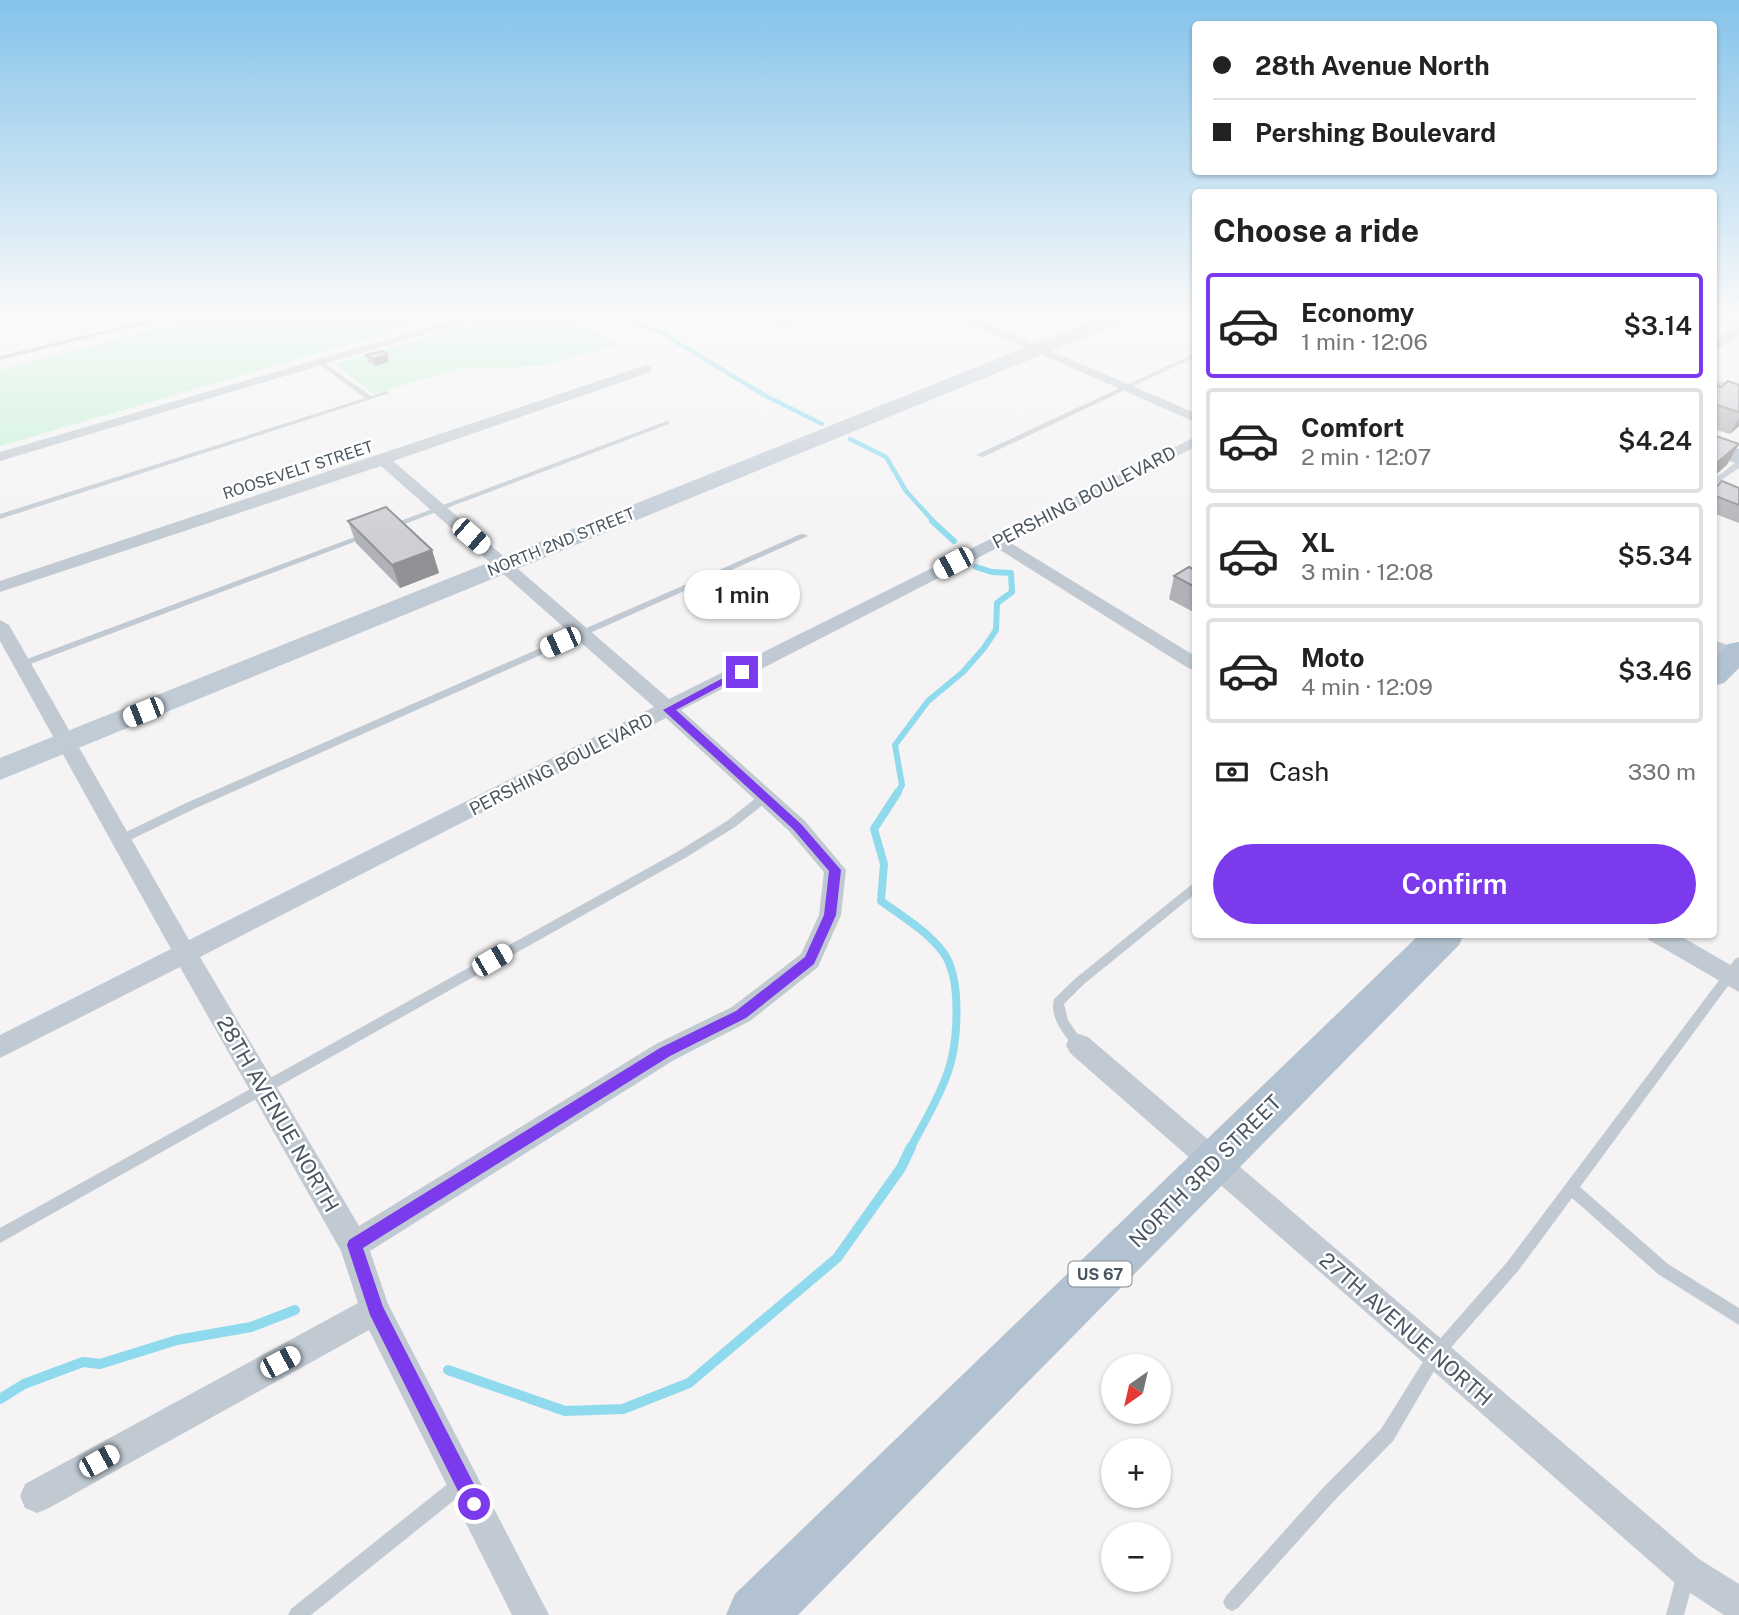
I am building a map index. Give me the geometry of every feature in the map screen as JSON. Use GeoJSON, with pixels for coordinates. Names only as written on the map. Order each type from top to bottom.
{"type":"FeatureCollection","features":[{"type":"Feature","properties":{"kind":"main road"},"geometry":{"type":"LineString","coordinates":[[1717,449],[1739,457]]}},
{"type":"Feature","properties":{"kind":"main road"},"geometry":{"type":"LineString","coordinates":[[1717,671],[1732,652]]}},
{"type":"Feature","properties":{"kind":"main road","name":"NORTH 3RD STREET"},"geometry":{"type":"LineString","coordinates":[[756,1615],[1441,938]]}},
{"type":"Feature","properties":{"kind":"street"},"geometry":{"type":"LineString","coordinates":[[0,457],[228,390]]}},
{"type":"Feature","properties":{"kind":"street","name":"ROOSEVELT STREET"},"geometry":{"type":"LineString","coordinates":[[0,587],[584,390]]}},
{"type":"Feature","properties":{"kind":"street","name":"NORTH 2ND STREET"},"geometry":{"type":"LineString","coordinates":[[0,770],[936,390]]}},
{"type":"Feature","properties":{"kind":"street"},"geometry":{"type":"LineString","coordinates":[[1131,390],[1192,417]]}},
{"type":"Feature","properties":{"kind":"street","name":"PERSHING BOULEVARD"},"geometry":{"type":"LineString","coordinates":[[0,1047],[1192,443]]}},
{"type":"Feature","properties":{"kind":"street"},"geometry":{"type":"LineString","coordinates":[[354,1245],[665,1052],[741,1014],[810,960],[830,915],[835,870],[797,827],[765,797],[383,460]]}},
{"type":"Feature","properties":{"kind":"street"},"geometry":{"type":"LineString","coordinates":[[996,541],[1192,662]]}},
{"type":"Feature","properties":{"kind":"street","name":"28TH AVENUE NORTH"},"geometry":{"type":"LineString","coordinates":[[0,625],[120,840],[354,1245],[375,1310],[531,1615]]}},
{"type":"Feature","properties":{"kind":"street"},"geometry":{"type":"LineString","coordinates":[[1665,938],[1735,973]]}},
{"type":"Feature","properties":{"kind":"street","name":"27TH AVENUE NORTH"},"geometry":{"type":"LineString","coordinates":[[1079,1045],[1687,1571],[1739,1604]]}},
{"type":"Feature","properties":{"kind":"street"},"geometry":{"type":"LineString","coordinates":[[37,1496],[375,1310]]}},
{"type":"Feature","properties":{"kind":"lane"},"geometry":{"type":"LineString","coordinates":[[359,390],[370,398]]}},
{"type":"Feature","properties":{"kind":"lane"},"geometry":{"type":"LineString","coordinates":[[980,454],[1116,390]]}},
{"type":"Feature","properties":{"kind":"lane"},"geometry":{"type":"LineString","coordinates":[[0,517],[387,393]]}},
{"type":"Feature","properties":{"kind":"lane"},"geometry":{"type":"LineString","coordinates":[[22,664],[529,477],[667,423]]}},
{"type":"Feature","properties":{"kind":"lane"},"geometry":{"type":"LineString","coordinates":[[1717,481],[1739,464]]}},
{"type":"Feature","properties":{"kind":"lane"},"geometry":{"type":"LineString","coordinates":[[120,840],[190,806],[804,536]]}},
{"type":"Feature","properties":{"kind":"lane"},"geometry":{"type":"LineString","coordinates":[[0,1236],[70,1195],[264,1091],[348,1041],[681,855],[731,824],[765,797]]}},
{"type":"Feature","properties":{"kind":"lane"},"geometry":{"type":"LineString","coordinates":[[1079,1045],[1062,1022],[1058,1003],[1080,981],[1192,890]]}},
{"type":"Feature","properties":{"kind":"lane"},"geometry":{"type":"LineString","coordinates":[[1232,1602],[1327,1496],[1387,1435],[1436,1354],[1513,1266],[1735,973]]}},
{"type":"Feature","properties":{"kind":"lane"},"geometry":{"type":"LineString","coordinates":[[1570,1188],[1663,1269],[1739,1317]]}},
{"type":"Feature","properties":{"kind":"lane"},"geometry":{"type":"LineString","coordinates":[[297,1615],[463,1482]]}},
{"type":"Feature","properties":{"kind":"lane"},"geometry":{"type":"LineString","coordinates":[[1675,1615],[1687,1571]]}},
{"type":"Feature","properties":{"kind":"green space"},"geometry":{"type":"Polygon","coordinates":[[[0,390],[190,390],[0,446],[0,390]]]}},
{"type":"Feature","properties":{"kind":"green space"},"geometry":{"type":"Polygon","coordinates":[[[368,390],[385,390],[373,394],[368,390]]]}},
{"type":"Feature","properties":{"kind":"building"},"geometry":{"type":"Polygon","coordinates":[[[1717,390],[1739,390],[1739,412],[1717,405],[1717,390]]]}},
{"type":"Feature","properties":{"kind":"building"},"geometry":{"type":"Polygon","coordinates":[[[1717,436],[1739,444],[1717,463],[1717,436]]]}},
{"type":"Feature","properties":{"kind":"building"},"geometry":{"type":"Polygon","coordinates":[[[1722,481],[1739,488],[1739,505],[1717,497],[1717,486],[1722,481]]]}},
{"type":"Feature","properties":{"kind":"building"},"geometry":{"type":"Polygon","coordinates":[[[386,507],[432,550],[392,565],[348,521],[386,507]]]}},
{"type":"Feature","properties":{"kind":"building"},"geometry":{"type":"Polygon","coordinates":[[[1189,567],[1192,568],[1192,585],[1174,576],[1189,567]]]}},
{"type":"Feature","properties":{"kind":"waterway"},"geometry":{"type":"LineString","coordinates":[[756,390],[822,424]]}},
{"type":"Feature","properties":{"kind":"waterway"},"geometry":{"type":"LineString","coordinates":[[850,439],[886,457],[906,491],[934,522]]}},
{"type":"Feature","properties":{"kind":"waterway"},"geometry":{"type":"LineString","coordinates":[[932,521],[954,541]]}},
{"type":"Feature","properties":{"kind":"waterway"},"geometry":{"type":"LineString","coordinates":[[897,794],[902,785],[895,745],[928,701],[963,672],[984,648],[996,630],[997,603],[1012,592],[1011,573],[992,572],[976,567]]}},
{"type":"Feature","properties":{"kind":"waterway"},"geometry":{"type":"LineString","coordinates":[[898,792],[874,829],[884,864],[881,901],[922,931],[943,952],[954,979],[957,1013],[953,1049],[946,1077],[910,1148]]}},
{"type":"Feature","properties":{"kind":"waterway"},"geometry":{"type":"LineString","coordinates":[[448,1370],[565,1411],[623,1409],[689,1383],[837,1258],[901,1168],[910,1148]]}},
{"type":"Feature","properties":{"kind":"waterway"},"geometry":{"type":"LineString","coordinates":[[0,1399],[24,1384],[83,1362],[100,1364],[177,1340],[251,1327],[295,1310]]}},
{"type":"Feature","properties":{"kind":"route"},"geometry":{"type":"LineString","coordinates":[[474,1504],[375,1310],[354,1245],[665,1052],[741,1014],[810,960],[830,915],[835,870],[797,827],[668,710],[742,672]]}}]}
